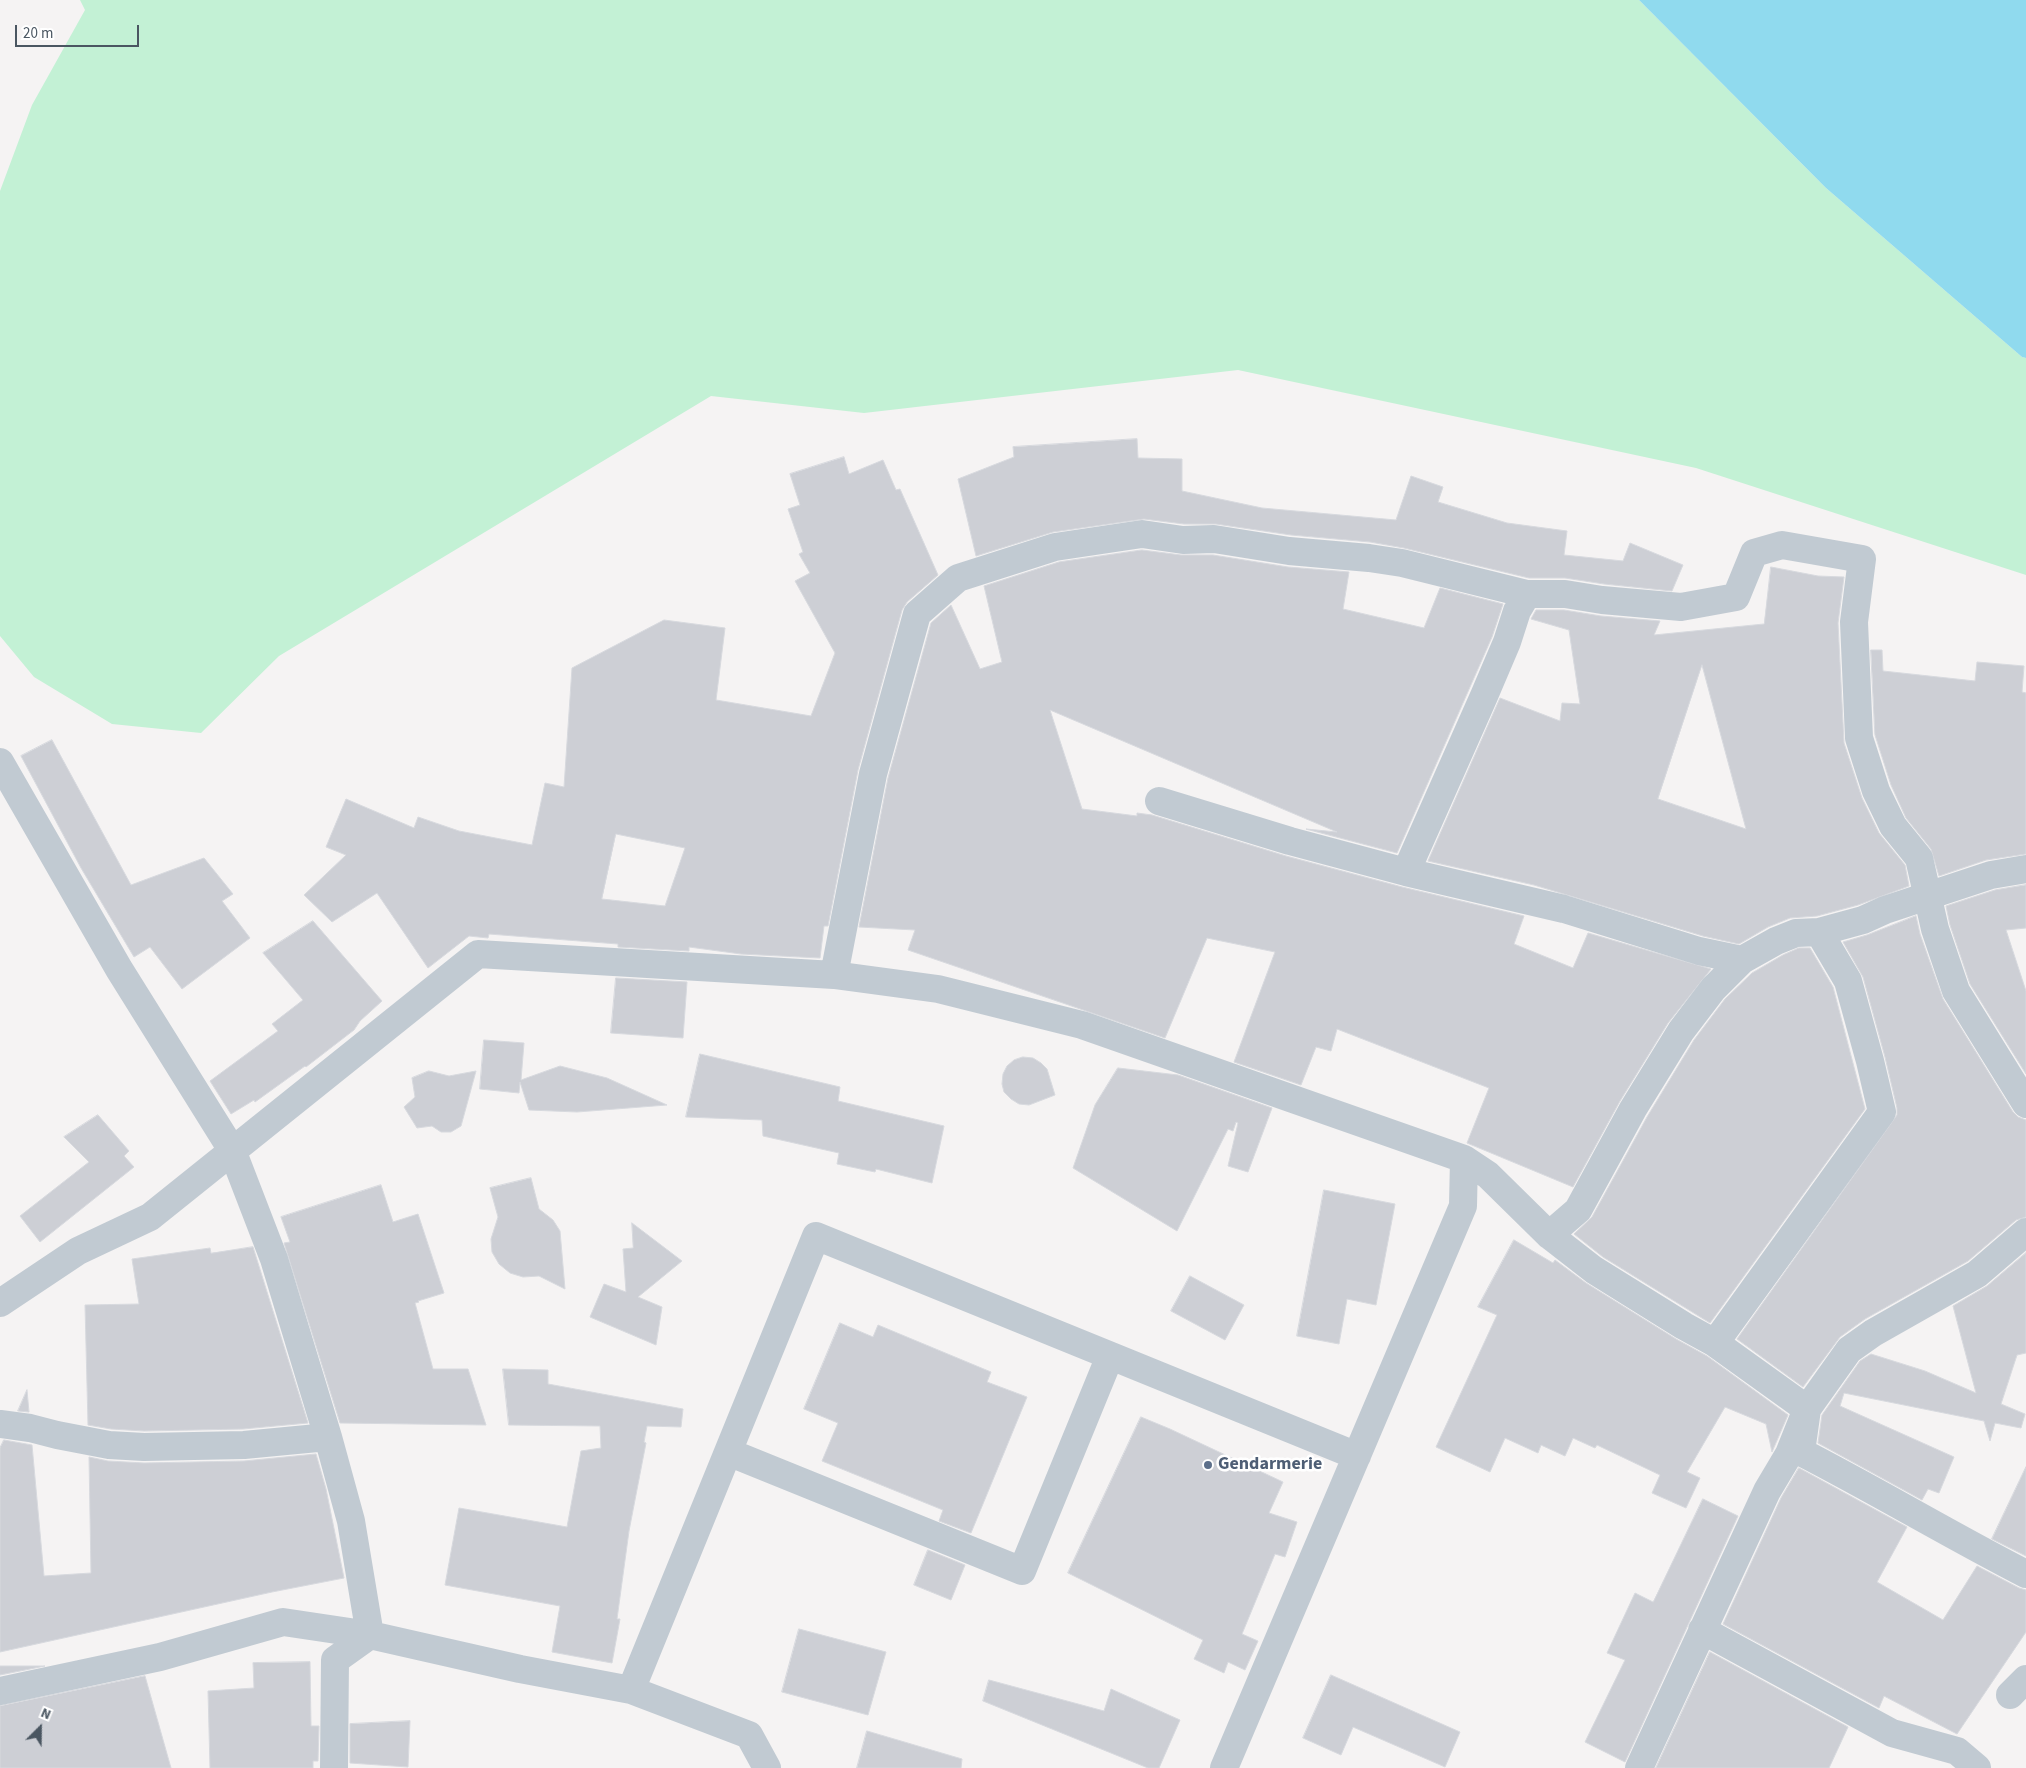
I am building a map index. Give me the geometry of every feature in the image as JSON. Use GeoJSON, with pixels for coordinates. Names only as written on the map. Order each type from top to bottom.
{"type":"FeatureCollection","features":[{"type":"Feature","properties":{"kind":"street"},"geometry":{"type":"LineString","coordinates":[[834,975],[873,774],[917,614],[958,578],[1055,547],[1142,534],[1183,540],[1214,540],[1289,551],[1377,559],[1495,584],[1527,594],[1565,594],[1602,600],[1681,607],[1736,597],[1754,553],[1782,545],[1862,559],[1854,622],[1859,738],[1876,792],[1893,826],[1919,858],[1935,929],[1956,991],[2026,1104]]}},
{"type":"Feature","properties":{"kind":"street"},"geometry":{"type":"LineString","coordinates":[[1406,872],[1507,642],[1517,611],[1527,594]]}},
{"type":"Feature","properties":{"kind":"street"},"geometry":{"type":"LineString","coordinates":[[0,762],[119,969],[232,1150],[274,1259],[328,1437],[351,1521],[370,1634]]}},
{"type":"Feature","properties":{"kind":"street"},"geometry":{"type":"LineString","coordinates":[[1159,801],[1290,841],[1406,872],[1564,909],[1699,951],[1742,960]]}},
{"type":"Feature","properties":{"kind":"street"},"geometry":{"type":"LineString","coordinates":[[1549,1234],[1578,1210],[1634,1109],[1681,1031],[1713,989],[1742,960],[1776,941],[1796,933],[1820,932],[1863,920],[1885,910],[1992,876],[2026,869]]}},
{"type":"Feature","properties":{"kind":"street"},"geometry":{"type":"LineString","coordinates":[[1715,1343],[1882,1112],[1848,982],[1820,932]]}},
{"type":"Feature","properties":{"kind":"street"},"geometry":{"type":"LineString","coordinates":[[0,1303],[78,1251],[150,1217],[478,954],[834,975],[938,989],[1082,1025],[1464,1159],[1488,1175],[1549,1234],[1594,1270],[1715,1343],[1807,1409]]}},
{"type":"Feature","properties":{"kind":"street"},"geometry":{"type":"LineString","coordinates":[[1224,1768],[1463,1206],[1464,1159]]}},
{"type":"Feature","properties":{"kind":"street"},"geometry":{"type":"LineString","coordinates":[[1638,1768],[1767,1491],[1789,1454],[1807,1409],[1849,1350],[1872,1333],[1978,1274],[2026,1232]]}},
{"type":"Feature","properties":{"kind":"street"},"geometry":{"type":"LineString","coordinates":[[631,1690],[816,1236],[1356,1456]]}},
{"type":"Feature","properties":{"kind":"street"},"geometry":{"type":"LineString","coordinates":[[728,1452],[1022,1571],[1110,1356]]}},
{"type":"Feature","properties":{"kind":"street"},"geometry":{"type":"LineString","coordinates":[[1807,1409],[1801,1452],[1856,1480],[1965,1543],[2026,1574]]}},
{"type":"Feature","properties":{"kind":"street"},"geometry":{"type":"LineString","coordinates":[[0,1424],[109,1444],[144,1447],[244,1446],[328,1437]]}},
{"type":"Feature","properties":{"kind":"street"},"geometry":{"type":"LineString","coordinates":[[0,1691],[160,1657],[283,1622],[370,1634],[520,1669],[631,1690],[749,1735],[767,1768]]}},
{"type":"Feature","properties":{"kind":"street"},"geometry":{"type":"LineString","coordinates":[[1702,1630],[1892,1733],[1957,1751],[1977,1768]]}},
{"type":"Feature","properties":{"kind":"street"},"geometry":{"type":"LineString","coordinates":[[334,1768],[335,1660],[370,1634]]}},
{"type":"Feature","properties":{"kind":"green space"},"geometry":{"type":"Polygon","coordinates":[[[80,0],[1639,0],[1826,188],[2022,357],[2026,358],[2026,575],[1696,468],[1238,370],[864,413],[711,396],[279,656],[201,733],[112,724],[34,677],[0,636],[0,191],[32,105],[85,10],[80,0]]]}},
{"type":"Feature","properties":{"kind":"water"},"geometry":{"type":"Polygon","coordinates":[[[1639,0],[2026,0],[2026,358],[2022,357],[1826,188],[1639,0]]]}},
{"type":"Feature","properties":{"kind":"building"},"geometry":{"type":"Polygon","coordinates":[[[1137,439],[1138,458],[1182,459],[1182,491],[1262,508],[1396,520],[1411,476],[1443,487],[1438,502],[1507,523],[1567,531],[1564,555],[1623,561],[1630,543],[1683,565],[1672,591],[1565,578],[1529,578],[1404,548],[1370,542],[1291,535],[1216,524],[1184,524],[1144,519],[1053,532],[976,556],[958,479],[1014,457],[1013,447],[1137,439]]]}},
{"type":"Feature","properties":{"kind":"building"},"geometry":{"type":"Polygon","coordinates":[[[844,457],[849,474],[883,460],[896,490],[900,489],[938,575],[907,602],[902,610],[858,770],[828,926],[824,926],[820,958],[741,954],[689,947],[689,951],[618,947],[618,944],[489,934],[488,938],[469,936],[428,968],[377,893],[332,922],[304,895],[346,855],[326,847],[346,799],[414,828],[418,817],[459,831],[532,845],[545,783],[564,787],[572,668],[664,620],[725,628],[716,700],[811,716],[835,653],[795,581],[810,573],[799,554],[803,552],[788,509],[800,505],[790,474],[844,457]],[[616,834],[602,899],[665,906],[685,848],[616,834]]]}},
{"type":"Feature","properties":{"kind":"building"},"geometry":{"type":"Polygon","coordinates":[[[1142,550],[1181,555],[1213,555],[1288,567],[1349,572],[1343,609],[1424,628],[1440,588],[1503,604],[1492,637],[1397,853],[1306,829],[1337,832],[1050,710],[1082,809],[1137,816],[1137,813],[1152,815],[1286,856],[1402,887],[1524,916],[1514,944],[1573,968],[1588,933],[1711,969],[1668,1023],[1620,1101],[1573,1187],[1467,1143],[1489,1088],[1337,1029],[1331,1051],[1316,1047],[1301,1085],[1234,1062],[1275,952],[1207,938],[1165,1038],[908,950],[915,930],[859,927],[888,778],[931,623],[951,605],[980,669],[1002,662],[984,586],[1059,562],[1142,550]]]}},
{"type":"Feature","properties":{"kind":"building"},"geometry":{"type":"Polygon","coordinates":[[[1771,567],[1818,576],[1844,577],[1838,623],[1844,743],[1862,798],[1879,833],[1905,865],[1909,886],[1858,905],[1817,916],[1790,918],[1768,927],[1739,944],[1703,936],[1534,885],[1428,861],[1500,698],[1560,721],[1562,703],[1580,704],[1569,630],[1531,619],[1536,610],[1564,610],[1601,616],[1660,621],[1654,635],[1764,624],[1771,567]],[[1702,665],[1658,799],[1746,829],[1702,665]]]}},
{"type":"Feature","properties":{"kind":"building"},"geometry":{"type":"Polygon","coordinates":[[[1871,650],[1882,650],[1883,671],[1975,681],[1977,662],[2024,666],[2022,692],[2026,693],[2026,854],[1986,860],[1939,876],[1931,849],[1906,818],[1891,785],[1875,735],[1871,650]]]}},
{"type":"Feature","properties":{"kind":"building"},"geometry":{"type":"Polygon","coordinates":[[[52,740],[131,885],[204,858],[233,894],[222,901],[250,938],[182,989],[150,947],[134,957],[81,868],[21,756],[52,740]]]}},
{"type":"Feature","properties":{"kind":"building"},"geometry":{"type":"Polygon","coordinates":[[[2026,885],[2026,928],[2006,930],[2026,991],[2026,1074],[1970,984],[1950,925],[1946,906],[1995,890],[2026,885]]]}},
{"type":"Feature","properties":{"kind":"building"},"geometry":{"type":"Polygon","coordinates":[[[1916,916],[1920,934],[1943,999],[2013,1112],[2018,1117],[2026,1120],[2026,1217],[2016,1220],[1968,1261],[1865,1319],[1840,1337],[1803,1387],[1737,1339],[1897,1115],[1885,1057],[1863,977],[1843,942],[1916,916]]]}},
{"type":"Feature","properties":{"kind":"building"},"geometry":{"type":"Polygon","coordinates":[[[313,921],[382,1001],[360,1021],[354,1030],[306,1067],[255,1102],[254,1100],[231,1114],[210,1081],[278,1031],[272,1024],[303,1000],[263,953],[313,921]]]}},
{"type":"Feature","properties":{"kind":"building"},"geometry":{"type":"Polygon","coordinates":[[[1799,948],[1810,948],[1833,987],[1865,1109],[1710,1323],[1603,1257],[1574,1234],[1592,1217],[1647,1117],[1694,1040],[1725,999],[1752,973],[1799,948]]]}},
{"type":"Feature","properties":{"kind":"building"},"geometry":{"type":"Polygon","coordinates":[[[616,978],[687,982],[683,1038],[611,1033],[616,978]]]}},
{"type":"Feature","properties":{"kind":"building"},"geometry":{"type":"Polygon","coordinates":[[[484,1040],[524,1043],[521,1080],[560,1066],[607,1078],[667,1105],[577,1112],[529,1110],[520,1082],[519,1093],[480,1089],[484,1040]]]}},
{"type":"Feature","properties":{"kind":"building"},"geometry":{"type":"Polygon","coordinates":[[[700,1054],[840,1087],[838,1101],[944,1126],[932,1183],[876,1169],[875,1172],[837,1164],[839,1153],[763,1136],[762,1120],[686,1117],[700,1054]]]}},
{"type":"Feature","properties":{"kind":"building"},"geometry":{"type":"Polygon","coordinates":[[[1023,1057],[1033,1058],[1047,1069],[1055,1095],[1029,1105],[1019,1104],[1004,1092],[1002,1084],[1003,1074],[1007,1066],[1014,1060],[1023,1057]]]}},
{"type":"Feature","properties":{"kind":"building"},"geometry":{"type":"Polygon","coordinates":[[[1118,1068],[1178,1075],[1272,1108],[1248,1172],[1228,1166],[1238,1123],[1236,1122],[1233,1131],[1228,1129],[1177,1231],[1073,1168],[1095,1105],[1118,1068]]]}},
{"type":"Feature","properties":{"kind":"building"},"geometry":{"type":"Polygon","coordinates":[[[429,1071],[449,1076],[476,1071],[461,1126],[451,1132],[441,1132],[432,1126],[417,1128],[404,1107],[415,1097],[412,1078],[429,1071]]]}},
{"type":"Feature","properties":{"kind":"building"},"geometry":{"type":"Polygon","coordinates":[[[98,1115],[129,1151],[124,1156],[134,1167],[40,1242],[20,1216],[89,1162],[64,1137],[98,1115]]]}},
{"type":"Feature","properties":{"kind":"building"},"geometry":{"type":"Polygon","coordinates":[[[531,1178],[539,1209],[553,1220],[560,1231],[565,1289],[539,1276],[523,1277],[510,1273],[499,1264],[492,1252],[491,1239],[498,1217],[490,1188],[531,1178]]]}},
{"type":"Feature","properties":{"kind":"building"},"geometry":{"type":"Polygon","coordinates":[[[381,1185],[393,1222],[418,1214],[444,1293],[415,1303],[433,1369],[468,1369],[486,1425],[340,1423],[284,1243],[290,1242],[281,1217],[381,1185]]]}},
{"type":"Feature","properties":{"kind":"building"},"geometry":{"type":"Polygon","coordinates":[[[1324,1190],[1395,1204],[1376,1305],[1347,1299],[1339,1344],[1297,1336],[1324,1190]]]}},
{"type":"Feature","properties":{"kind":"building"},"geometry":{"type":"Polygon","coordinates":[[[632,1223],[682,1261],[638,1297],[662,1307],[656,1345],[590,1317],[604,1284],[626,1292],[623,1249],[633,1248],[632,1223]]]}},
{"type":"Feature","properties":{"kind":"building"},"geometry":{"type":"Polygon","coordinates":[[[1514,1240],[1553,1263],[1555,1260],[1586,1283],[1707,1356],[1788,1415],[1772,1452],[1766,1424],[1725,1407],[1687,1472],[1700,1478],[1686,1508],[1652,1493],[1660,1475],[1597,1445],[1595,1448],[1573,1438],[1565,1456],[1541,1445],[1538,1453],[1505,1438],[1490,1472],[1436,1447],[1497,1315],[1478,1307],[1514,1240]]]}},
{"type":"Feature","properties":{"kind":"building"},"geometry":{"type":"Polygon","coordinates":[[[253,1247],[308,1423],[243,1429],[144,1431],[111,1429],[88,1425],[85,1305],[139,1304],[132,1259],[210,1248],[211,1253],[253,1247]]]}},
{"type":"Feature","properties":{"kind":"building"},"geometry":{"type":"Polygon","coordinates":[[[2026,1253],[2026,1353],[2017,1355],[2001,1404],[2025,1414],[2021,1428],[1995,1423],[1990,1441],[1984,1421],[1844,1393],[1840,1406],[1954,1457],[1939,1493],[1928,1489],[1922,1500],[1818,1443],[1822,1415],[1860,1361],[1871,1354],[1925,1371],[1976,1393],[1953,1306],[1987,1286],[2026,1253]]]}},
{"type":"Feature","properties":{"kind":"building"},"geometry":{"type":"Polygon","coordinates":[[[1190,1276],[1244,1305],[1225,1340],[1171,1311],[1190,1276]]]}},
{"type":"Feature","properties":{"kind":"building"},"geometry":{"type":"Polygon","coordinates":[[[840,1323],[873,1337],[878,1325],[991,1372],[987,1382],[1027,1397],[971,1533],[939,1521],[943,1510],[822,1461],[838,1423],[804,1409],[840,1323]]]}},
{"type":"Feature","properties":{"kind":"building"},"geometry":{"type":"Polygon","coordinates":[[[503,1369],[548,1370],[548,1384],[683,1409],[681,1427],[647,1426],[644,1442],[646,1443],[629,1531],[617,1619],[620,1619],[612,1663],[552,1652],[560,1606],[445,1585],[459,1508],[567,1527],[581,1451],[601,1448],[600,1426],[509,1425],[503,1369]]]}},
{"type":"Feature","properties":{"kind":"building"},"geometry":{"type":"Polygon","coordinates":[[[27,1390],[29,1412],[18,1411],[27,1390]]]}},
{"type":"Feature","properties":{"kind":"building"},"geometry":{"type":"Polygon","coordinates":[[[1141,1417],[1283,1482],[1269,1513],[1297,1522],[1285,1557],[1275,1554],[1242,1634],[1258,1641],[1245,1670],[1228,1662],[1224,1673],[1194,1659],[1203,1640],[1068,1573],[1141,1417]]]}},
{"type":"Feature","properties":{"kind":"building"},"geometry":{"type":"Polygon","coordinates":[[[4,1440],[32,1445],[44,1576],[91,1573],[89,1457],[108,1461],[144,1463],[244,1461],[316,1454],[326,1489],[344,1578],[0,1652],[0,1448],[4,1440]]]}},
{"type":"Feature","properties":{"kind":"building"},"geometry":{"type":"Polygon","coordinates":[[[2026,1467],[2026,1556],[1992,1539],[2026,1467]]]}},
{"type":"Feature","properties":{"kind":"building"},"geometry":{"type":"Polygon","coordinates":[[[1799,1468],[1907,1527],[1877,1582],[1943,1620],[1977,1566],[2026,1590],[2026,1632],[1957,1734],[1884,1696],[1879,1708],[1723,1624],[1781,1498],[1799,1468]]]}},
{"type":"Feature","properties":{"kind":"building"},"geometry":{"type":"Polygon","coordinates":[[[1703,1499],[1738,1516],[1625,1762],[1585,1742],[1625,1660],[1607,1653],[1635,1593],[1653,1602],[1703,1499]]]}},
{"type":"Feature","properties":{"kind":"building"},"geometry":{"type":"Polygon","coordinates":[[[928,1550],[965,1565],[951,1600],[914,1585],[928,1550]]]}},
{"type":"Feature","properties":{"kind":"building"},"geometry":{"type":"Polygon","coordinates":[[[799,1629],[886,1652],[868,1715],[782,1692],[799,1629]]]}},
{"type":"Feature","properties":{"kind":"building"},"geometry":{"type":"Polygon","coordinates":[[[1710,1652],[1848,1727],[1829,1768],[1656,1768],[1710,1652]]]}},
{"type":"Feature","properties":{"kind":"building"},"geometry":{"type":"Polygon","coordinates":[[[310,1662],[311,1726],[319,1726],[318,1761],[313,1761],[313,1768],[210,1768],[208,1691],[254,1688],[253,1663],[310,1662]]]}},
{"type":"Feature","properties":{"kind":"building"},"geometry":{"type":"Polygon","coordinates":[[[0,1666],[45,1666],[0,1675],[0,1666]]]}},
{"type":"Feature","properties":{"kind":"building"},"geometry":{"type":"Polygon","coordinates":[[[1331,1675],[1460,1732],[1445,1767],[1353,1727],[1341,1755],[1303,1738],[1331,1675]]]}},
{"type":"Feature","properties":{"kind":"building"},"geometry":{"type":"Polygon","coordinates":[[[145,1676],[171,1768],[0,1768],[0,1706],[145,1676]]]}},
{"type":"Feature","properties":{"kind":"building"},"geometry":{"type":"Polygon","coordinates":[[[989,1680],[1104,1711],[1111,1689],[1180,1720],[1159,1768],[1148,1768],[983,1701],[989,1680]]]}},
{"type":"Feature","properties":{"kind":"building"},"geometry":{"type":"Polygon","coordinates":[[[410,1721],[408,1767],[350,1763],[350,1724],[410,1721]]]}},
{"type":"Feature","properties":{"kind":"building"},"geometry":{"type":"Polygon","coordinates":[[[867,1731],[962,1759],[961,1768],[857,1768],[867,1731]]]}},
{"type":"Feature","properties":{"kind":"place","name":"Gendarmerie"},"geometry":{"type":"Point","coordinates":[1208,1465]}}]}
